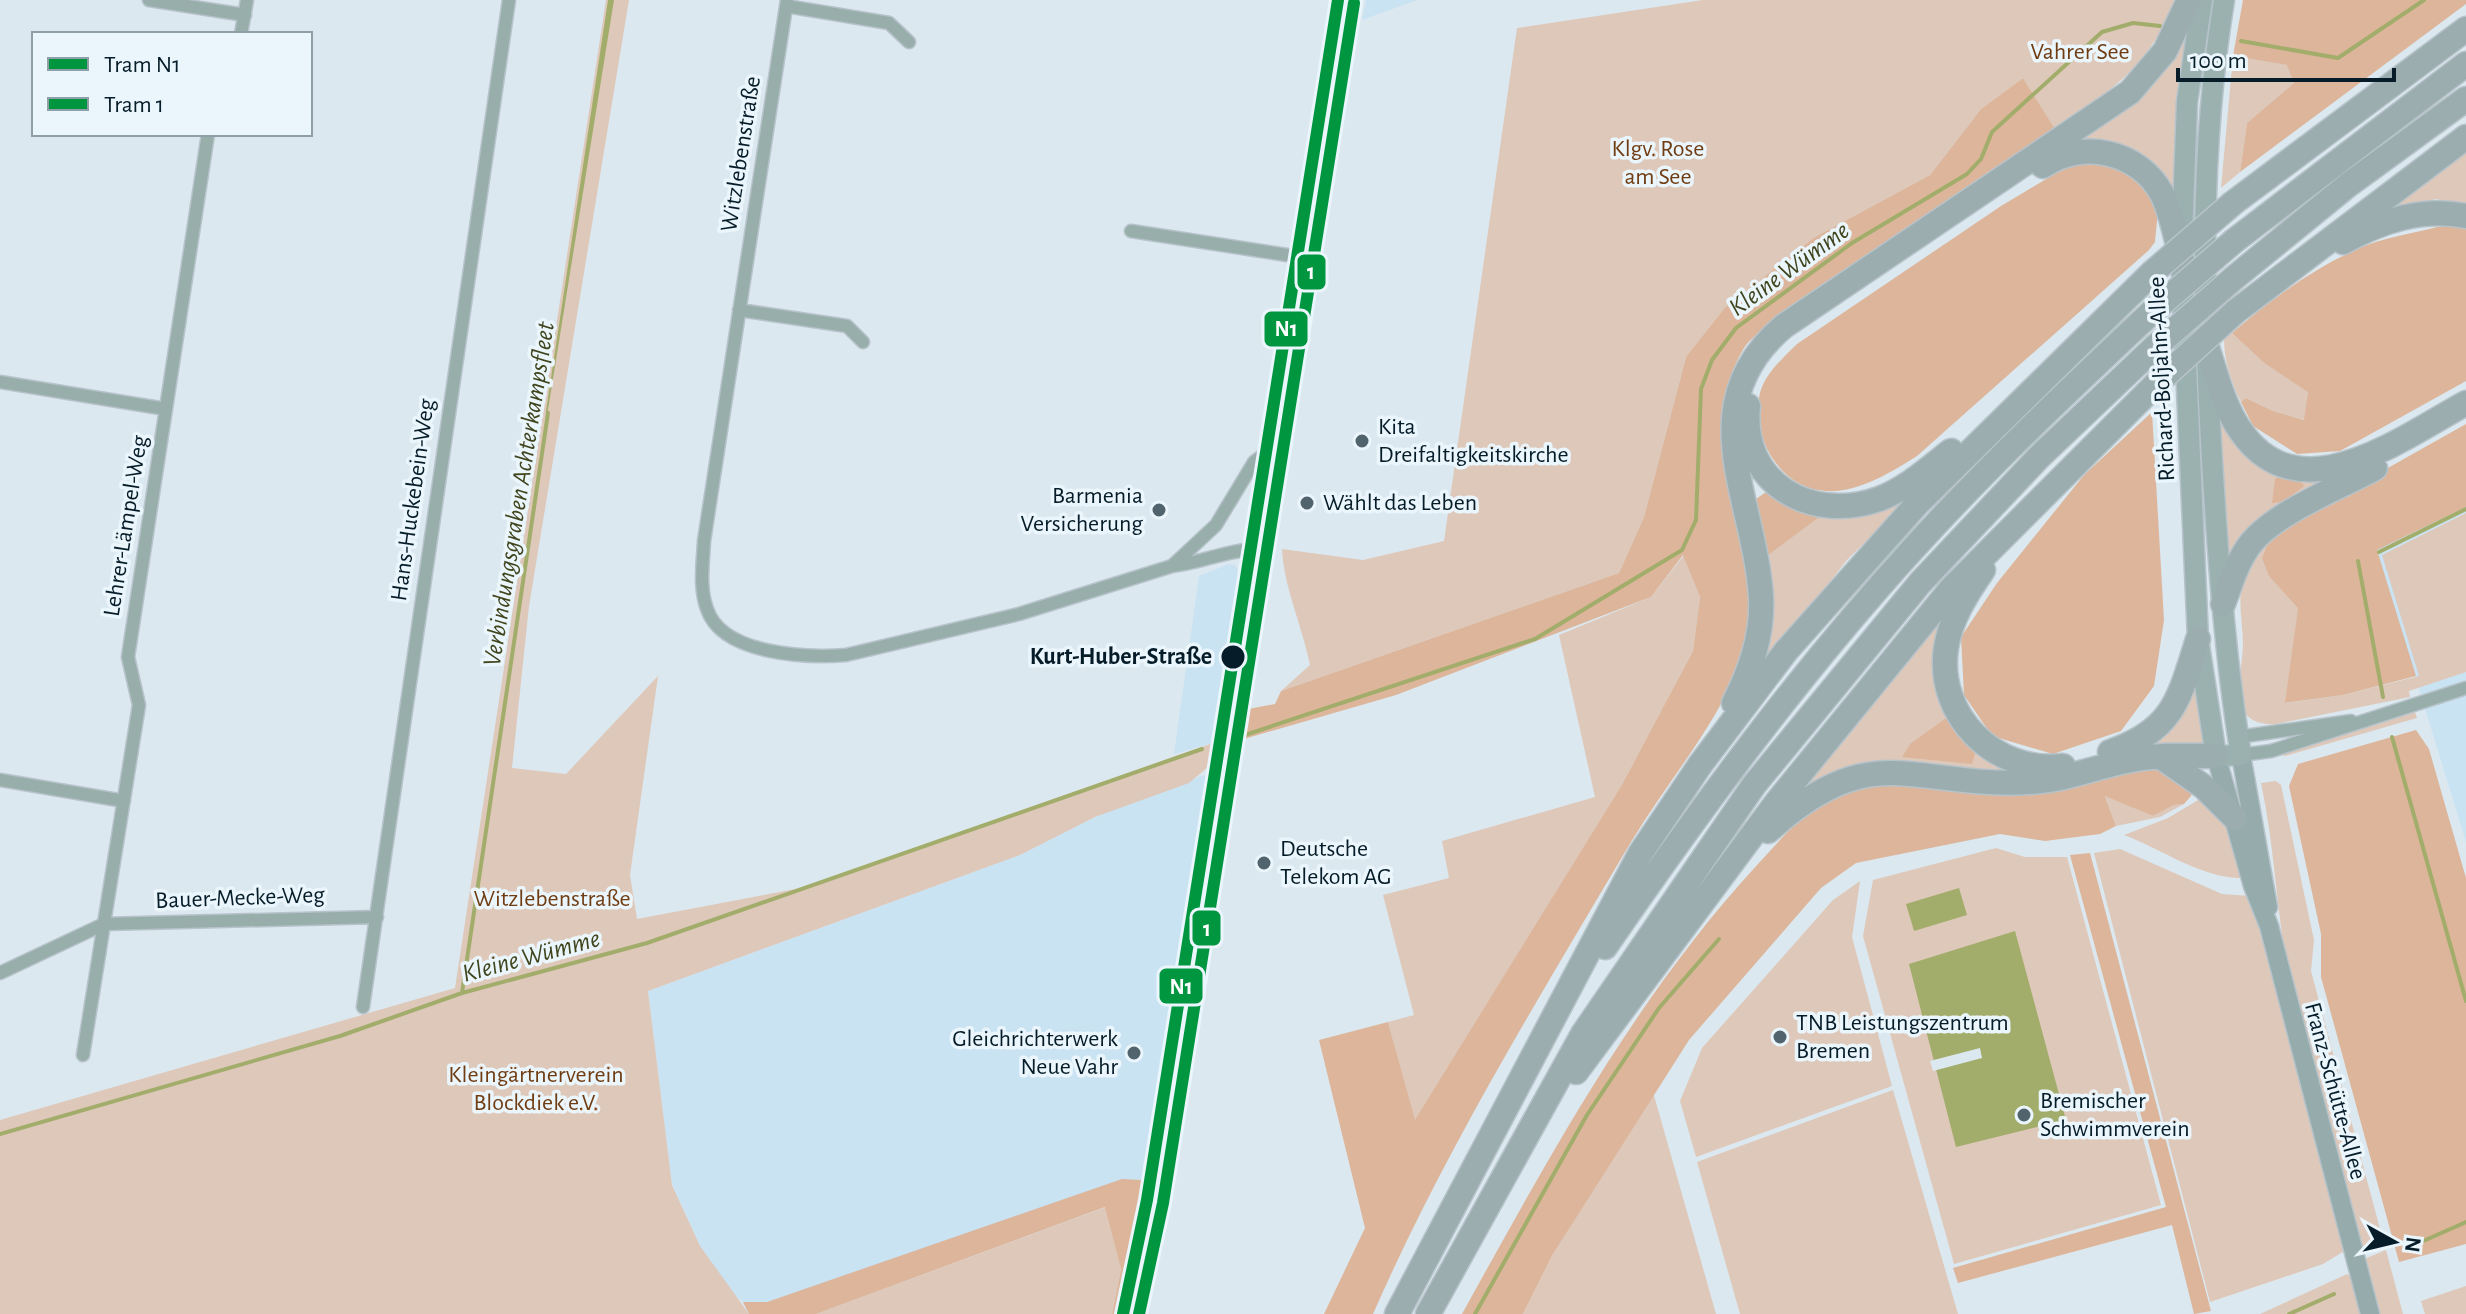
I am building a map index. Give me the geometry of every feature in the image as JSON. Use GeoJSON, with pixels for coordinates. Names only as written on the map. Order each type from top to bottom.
{"type":"FeatureCollection","features":[{"type":"Feature","properties":{"kind":"highway"},"geometry":{"type":"LineString","coordinates":[[1700,765],[1748,673],[1759,633],[1759,582],[1732,442],[1737,399],[1753,358],[1784,326],[2130,92],[2165,51],[2189,0]]}},
{"type":"Feature","properties":{"kind":"highway"},"geometry":{"type":"LineString","coordinates":[[1397,1314],[1640,854],[1700,765],[1796,639],[1917,504],[2152,273],[2233,203],[2466,29]]}},
{"type":"Feature","properties":{"kind":"highway"},"geometry":{"type":"LineString","coordinates":[[1524,1073],[1675,846],[1818,660],[1911,550],[2019,437],[2153,311],[2234,241],[2466,64]]}},
{"type":"Feature","properties":{"kind":"highway"},"geometry":{"type":"LineString","coordinates":[[1428,1314],[1583,1034],[1754,785],[1920,583],[2039,457],[2155,347],[2348,185],[2466,99]]}},
{"type":"Feature","properties":{"kind":"highway"},"geometry":{"type":"LineString","coordinates":[[1511,1160],[1777,802],[1951,589],[2156,384],[2235,312],[2277,277],[2466,137]]}},
{"type":"Feature","properties":{"kind":"highway"},"geometry":{"type":"LineString","coordinates":[[2037,383],[1906,486],[1879,499],[1841,508],[1800,500],[1776,485],[1760,464],[1748,427],[1751,388],[1763,364],[1780,344],[2053,159],[2077,152],[2101,152],[2124,158],[2143,171],[2164,199],[2182,261]]}},
{"type":"Feature","properties":{"kind":"highway"},"geometry":{"type":"LineString","coordinates":[[2277,277],[2353,236],[2396,219],[2439,213],[2466,216]]}},
{"type":"Feature","properties":{"kind":"highway"},"geometry":{"type":"LineString","coordinates":[[2207,347],[2228,407],[2240,430],[2259,449],[2295,467],[2323,470],[2350,465],[2466,403]]}},
{"type":"Feature","properties":{"kind":"highway"},"geometry":{"type":"LineString","coordinates":[[2223,604],[2243,554],[2267,528],[2466,418]]}},
{"type":"Feature","properties":{"kind":"highway"},"geometry":{"type":"LineString","coordinates":[[2024,514],[1960,608],[1946,648],[1945,675],[1952,703],[1966,727],[1986,746],[2024,764],[2051,767],[2090,759],[2139,742],[2157,730],[2171,713],[2198,639]]}},
{"type":"Feature","properties":{"kind":"highway"},"geometry":{"type":"LineString","coordinates":[[1680,932],[1760,838],[1799,804],[1841,781],[1873,773],[1899,771],[2029,783],[2076,776],[2139,758],[2216,756]]}},
{"type":"Feature","properties":{"kind":"highway"},"geometry":{"type":"LineString","coordinates":[[2161,757],[2204,787],[2235,818]]}},
{"type":"Feature","properties":{"kind":"main road","name":"Richard-Boljahn-Allee"},"geometry":{"type":"LineString","coordinates":[[2202,0],[2187,102],[2182,261],[2198,639],[2216,756]]}},
{"type":"Feature","properties":{"kind":"main road","name":"Richard-Boljahn-Allee"},"geometry":{"type":"LineString","coordinates":[[2224,0],[2205,153],[2207,347],[2223,604],[2240,746]]}},
{"type":"Feature","properties":{"kind":"main road"},"geometry":{"type":"LineString","coordinates":[[2216,756],[2240,746]]}},
{"type":"Feature","properties":{"kind":"main road","name":"Franz-Schütte-Allee"},"geometry":{"type":"LineString","coordinates":[[2240,746],[2267,888],[2269,926]]}},
{"type":"Feature","properties":{"kind":"main road","name":"Franz-Schütte-Allee"},"geometry":{"type":"LineString","coordinates":[[2216,756],[2253,886],[2269,926],[2370,1314]]}},
{"type":"Feature","properties":{"kind":"street"},"geometry":{"type":"LineString","coordinates":[[149,0],[245,15]]}},
{"type":"Feature","properties":{"kind":"street"},"geometry":{"type":"LineString","coordinates":[[241,32],[247,0]]}},
{"type":"Feature","properties":{"kind":"street","name":"Hans-Huckebein-Weg"},"geometry":{"type":"LineString","coordinates":[[363,1007],[509,0]]}},
{"type":"Feature","properties":{"kind":"street"},"geometry":{"type":"LineString","coordinates":[[1220,766],[1341,0]]}},
{"type":"Feature","properties":{"kind":"street","name":"Witzlebenstraße"},"geometry":{"type":"LineString","coordinates":[[909,42],[889,23],[786,3],[704,541],[703,594],[707,613],[744,643],[774,652],[818,657],[897,645],[1006,617],[1172,566]]}},
{"type":"Feature","properties":{"kind":"street","name":"Lehrer-Lämpel-Weg"},"geometry":{"type":"LineString","coordinates":[[104,924],[139,705],[128,657],[208,136]]}},
{"type":"Feature","properties":{"kind":"street"},"geometry":{"type":"LineString","coordinates":[[1131,231],[1300,257]]}},
{"type":"Feature","properties":{"kind":"street"},"geometry":{"type":"LineString","coordinates":[[739,310],[847,326],[863,342]]}},
{"type":"Feature","properties":{"kind":"street"},"geometry":{"type":"LineString","coordinates":[[0,382],[166,409]]}},
{"type":"Feature","properties":{"kind":"street"},"geometry":{"type":"LineString","coordinates":[[1172,566],[1216,525],[1254,462],[1270,450]]}},
{"type":"Feature","properties":{"kind":"street"},"geometry":{"type":"LineString","coordinates":[[1172,566],[1193,564],[1224,552],[1254,549]]}},
{"type":"Feature","properties":{"kind":"street"},"geometry":{"type":"LineString","coordinates":[[2240,746],[2354,721],[2466,688]]}},
{"type":"Feature","properties":{"kind":"street"},"geometry":{"type":"LineString","coordinates":[[2240,746],[2271,751],[2336,731],[2354,721]]}},
{"type":"Feature","properties":{"kind":"street"},"geometry":{"type":"LineString","coordinates":[[0,780],[124,801]]}},
{"type":"Feature","properties":{"kind":"street","name":"Bauer-Mecke-Weg"},"geometry":{"type":"LineString","coordinates":[[0,973],[104,924],[377,917]]}},
{"type":"Feature","properties":{"kind":"street"},"geometry":{"type":"LineString","coordinates":[[83,1055],[104,924]]}},
{"type":"Feature","properties":{"kind":"shaded area"},"geometry":{"type":"Polygon","coordinates":[[[608,0],[614,0],[547,416],[546,411],[608,0]]]}},
{"type":"Feature","properties":{"kind":"shaded area"},"geometry":{"type":"Polygon","coordinates":[[[1366,0],[1417,0],[1362,20],[1366,0]]]}},
{"type":"Feature","properties":{"kind":"shaded area"},"geometry":{"type":"Polygon","coordinates":[[[2243,0],[2466,0],[2466,4],[2240,172],[2247,123],[2294,83],[2287,65],[2233,56],[2243,0]]]}},
{"type":"Feature","properties":{"kind":"shaded area"},"geometry":{"type":"Polygon","coordinates":[[[2023,78],[2055,129],[1776,320],[1744,348],[1728,386],[1723,424],[1726,463],[1748,581],[1750,619],[1743,656],[1733,681],[1706,729],[1631,842],[1495,1074],[1431,1193],[1373,1314],[1324,1314],[1365,1228],[1319,1040],[1388,1022],[1415,1120],[1622,785],[1693,651],[1700,597],[1683,555],[1651,597],[1396,695],[1237,741],[1243,710],[1275,704],[1281,691],[1619,573],[1644,517],[1686,357],[1725,308],[1815,237],[1930,175],[1981,109],[2023,78]]]}},
{"type":"Feature","properties":{"kind":"shaded area"},"geometry":{"type":"Polygon","coordinates":[[[2073,163],[2118,164],[2148,190],[2158,210],[2155,242],[2149,250],[1917,456],[1874,480],[1838,491],[1810,488],[1784,472],[1773,460],[1766,445],[1758,414],[1761,390],[1779,362],[1797,344],[2001,206],[2073,163]]]}},
{"type":"Feature","properties":{"kind":"shaded area"},"geometry":{"type":"Polygon","coordinates":[[[2445,225],[2466,228],[2466,381],[2340,451],[2297,454],[2253,426],[2241,402],[2246,398],[2273,411],[2304,420],[2308,392],[2264,363],[2232,333],[2296,283],[2331,262],[2367,245],[2445,225]]]}},
{"type":"Feature","properties":{"kind":"shaded area"},"geometry":{"type":"Polygon","coordinates":[[[2152,412],[2164,620],[2154,686],[2121,731],[2053,754],[1992,736],[1964,695],[1961,637],[1997,583],[2084,475],[2152,412]]]}},
{"type":"Feature","properties":{"kind":"shaded area"},"geometry":{"type":"Polygon","coordinates":[[[2466,424],[2466,507],[2377,550],[2416,676],[2343,695],[2285,703],[2298,608],[2269,576],[2262,558],[2270,539],[2315,509],[2466,424]]]}},
{"type":"Feature","properties":{"kind":"shaded area"},"geometry":{"type":"Polygon","coordinates":[[[2284,474],[2298,477],[2304,486],[2283,502],[2272,503],[2275,479],[2284,474]]]}},
{"type":"Feature","properties":{"kind":"shaded area"},"geometry":{"type":"Polygon","coordinates":[[[1769,490],[1821,516],[1763,559],[1753,501],[1769,490]]]}},
{"type":"Feature","properties":{"kind":"shaded area"},"geometry":{"type":"Polygon","coordinates":[[[2466,507],[2466,513],[2382,555],[2466,660],[2466,842],[2376,549],[2466,507]]]}},
{"type":"Feature","properties":{"kind":"shaded area"},"geometry":{"type":"Polygon","coordinates":[[[1229,564],[1235,565],[1240,575],[1213,743],[1174,754],[1199,576],[1229,564]]]}},
{"type":"Feature","properties":{"kind":"shaded area"},"geometry":{"type":"Polygon","coordinates":[[[1950,715],[1977,747],[1972,764],[1902,757],[1911,743],[1950,715]]]}},
{"type":"Feature","properties":{"kind":"shaded area"},"geometry":{"type":"Polygon","coordinates":[[[2416,730],[2429,749],[2466,878],[2466,1244],[2399,1262],[2321,977],[2321,934],[2289,786],[2298,764],[2416,730]]]}},
{"type":"Feature","properties":{"kind":"shaded area"},"geometry":{"type":"Polygon","coordinates":[[[2159,768],[2197,789],[2184,804],[2174,805],[2153,816],[2105,796],[2116,826],[2100,834],[2045,841],[2000,834],[1856,863],[1821,888],[1689,1040],[1553,1254],[1523,1314],[1462,1314],[1562,1137],[1634,1023],[1714,915],[1778,842],[1820,804],[1867,785],[1913,783],[2038,794],[2095,782],[2116,775],[2116,771],[2159,768]]]}},
{"type":"Feature","properties":{"kind":"shaded area"},"geometry":{"type":"Polygon","coordinates":[[[1227,769],[1137,1314],[1118,1314],[1142,1181],[767,1302],[743,1302],[728,1289],[700,1246],[672,1184],[648,991],[1020,855],[1095,817],[1227,769]]]}},
{"type":"Feature","properties":{"kind":"shaded area"},"geometry":{"type":"Polygon","coordinates":[[[2090,853],[2211,1311],[2194,1314],[2172,1225],[1958,1283],[1953,1268],[2166,1207],[2070,855],[2090,853]]]}},
{"type":"Feature","properties":{"kind":"shaded area"},"geometry":{"type":"Polygon","coordinates":[[[1959,888],[1967,915],[1914,931],[1906,904],[1959,888]]]}},
{"type":"Feature","properties":{"kind":"shaded area"},"geometry":{"type":"Polygon","coordinates":[[[1217,908],[1163,1244],[1147,1314],[1137,1314],[1206,911],[1217,908]]]}},
{"type":"Feature","properties":{"kind":"shaded area"},"geometry":{"type":"Polygon","coordinates":[[[2015,931],[2066,1120],[1956,1147],[1909,964],[2015,931]]]}},
{"type":"Feature","properties":{"kind":"shaded area"},"geometry":{"type":"Polygon","coordinates":[[[1122,1179],[1142,1180],[1118,1314],[1112,1314],[1121,1269],[1105,1207],[816,1314],[749,1314],[743,1302],[767,1302],[1122,1179]]]}},
{"type":"Feature","properties":{"kind":"green space","name":"Kleingärtnerverein Blockdiek e.V."},"geometry":{"type":"Polygon","coordinates":[[[606,0],[629,0],[529,606],[512,768],[566,774],[658,676],[630,875],[637,919],[801,888],[1213,743],[1208,767],[1189,783],[1095,817],[1020,855],[648,991],[672,1185],[700,1246],[749,1314],[0,1314],[0,1120],[455,988],[606,0]]]}},
{"type":"Feature","properties":{"kind":"green space","name":"Klgv. Rose am See"},"geometry":{"type":"Polygon","coordinates":[[[1703,0],[2177,0],[2153,44],[2126,75],[2095,101],[2055,129],[2023,78],[1981,109],[1930,175],[1815,237],[1686,357],[1644,517],[1619,573],[1281,691],[1310,665],[1286,578],[1282,549],[1363,560],[1444,541],[1517,28],[1703,0]]]}},
{"type":"Feature","properties":{"kind":"green space"},"geometry":{"type":"Polygon","coordinates":[[[2192,7],[2178,95],[2174,203],[2070,143],[2192,7]]]}},
{"type":"Feature","properties":{"kind":"green space"},"geometry":{"type":"Polygon","coordinates":[[[2233,56],[2288,65],[2294,83],[2247,123],[2240,172],[2221,188],[2233,56]]]}},
{"type":"Feature","properties":{"kind":"green space"},"geometry":{"type":"Polygon","coordinates":[[[2466,152],[2466,207],[2437,199],[2386,208],[2420,188],[2466,152]]]}},
{"type":"Feature","properties":{"kind":"green space"},"geometry":{"type":"Polygon","coordinates":[[[2232,333],[2264,363],[2308,391],[2305,420],[2273,411],[2246,398],[2241,402],[2225,355],[2224,339],[2232,333]]]}},
{"type":"Feature","properties":{"kind":"green space"},"geometry":{"type":"Polygon","coordinates":[[[2218,403],[2243,444],[2343,470],[2229,564],[2218,403]]]}},
{"type":"Feature","properties":{"kind":"green space"},"geometry":{"type":"Polygon","coordinates":[[[1919,489],[1846,561],[1761,671],[1763,559],[1821,516],[1919,489]]]}},
{"type":"Feature","properties":{"kind":"green space"},"geometry":{"type":"Polygon","coordinates":[[[2466,513],[2466,672],[2409,691],[2410,697],[2276,724],[2260,723],[2249,717],[2240,698],[2243,645],[2241,586],[2250,561],[2268,540],[2290,523],[2298,608],[2286,703],[2343,695],[2419,676],[2382,555],[2466,513]]]}},
{"type":"Feature","properties":{"kind":"green space"},"geometry":{"type":"Polygon","coordinates":[[[1684,555],[1700,597],[1693,651],[1622,786],[1415,1122],[1388,1022],[1414,1015],[1383,895],[1449,878],[1442,841],[1595,797],[1559,635],[1651,597],[1684,555]]]}},
{"type":"Feature","properties":{"kind":"green space"},"geometry":{"type":"Polygon","coordinates":[[[1941,613],[1950,715],[1911,743],[1977,747],[2014,769],[2011,774],[1899,764],[1795,798],[1827,750],[1841,743],[1941,613]]]}},
{"type":"Feature","properties":{"kind":"green space"},"geometry":{"type":"Polygon","coordinates":[[[2194,669],[2206,750],[2150,749],[2194,669]]]}},
{"type":"Feature","properties":{"kind":"green space"},"geometry":{"type":"Polygon","coordinates":[[[2415,712],[2417,718],[2285,756],[2281,754],[2415,712]]]}},
{"type":"Feature","properties":{"kind":"green space"},"geometry":{"type":"Polygon","coordinates":[[[2276,781],[2281,785],[2314,940],[2311,971],[2383,1240],[2360,1249],[2307,1059],[2287,968],[2261,783],[2276,781]]]}},
{"type":"Feature","properties":{"kind":"green space"},"geometry":{"type":"Polygon","coordinates":[[[2105,795],[2153,816],[2174,805],[2184,804],[2160,817],[2116,826],[2105,795]]]}},
{"type":"Feature","properties":{"kind":"green space"},"geometry":{"type":"Polygon","coordinates":[[[2205,796],[2225,816],[2245,878],[2199,869],[2124,835],[2168,818],[2205,796]]]}},
{"type":"Feature","properties":{"kind":"green space","name":"Bremischer Schwimmverein"},"geometry":{"type":"Polygon","coordinates":[[[1996,848],[2025,857],[2067,857],[2161,1205],[1954,1264],[1863,936],[1873,880],[1996,848]]]}},
{"type":"Feature","properties":{"kind":"green space"},"geometry":{"type":"Polygon","coordinates":[[[2120,849],[2222,894],[2250,896],[2346,1250],[2323,1264],[2210,1302],[2094,853],[2120,849]]]}},
{"type":"Feature","properties":{"kind":"green space"},"geometry":{"type":"Polygon","coordinates":[[[1860,881],[1852,937],[1892,1086],[1696,1157],[1680,1101],[1702,1048],[1833,900],[1860,881]]]}},
{"type":"Feature","properties":{"kind":"green space"},"geometry":{"type":"Polygon","coordinates":[[[1893,1090],[1958,1314],[1740,1314],[1697,1162],[1893,1090]]]}},
{"type":"Feature","properties":{"kind":"green space"},"geometry":{"type":"Polygon","coordinates":[[[1653,1092],[1716,1314],[1523,1314],[1553,1254],[1653,1092]]]}},
{"type":"Feature","properties":{"kind":"green space"},"geometry":{"type":"Polygon","coordinates":[[[1106,1207],[1121,1269],[1112,1314],[816,1314],[1106,1207]]]}},
{"type":"Feature","properties":{"kind":"green space"},"geometry":{"type":"Polygon","coordinates":[[[2386,1250],[2403,1314],[2377,1314],[2362,1260],[2386,1250]]]}},
{"type":"Feature","properties":{"kind":"green space"},"geometry":{"type":"Polygon","coordinates":[[[2347,1274],[2353,1278],[2363,1314],[2260,1314],[2347,1274]]]}},
{"type":"Feature","properties":{"kind":"green space"},"geometry":{"type":"Polygon","coordinates":[[[2466,1286],[2466,1314],[2425,1314],[2421,1301],[2466,1286]]]}},
{"type":"Feature","properties":{"kind":"pier"},"geometry":{"type":"Polygon","coordinates":[[[1980,1048],[1982,1058],[1933,1071],[1930,1061],[1980,1048]]]}},
{"type":"Feature","properties":{"kind":"waterway","name":"Kleine Wümme"},"geometry":{"type":"LineString","coordinates":[[2241,41],[2338,58],[2424,0]]}},
{"type":"Feature","properties":{"kind":"waterway","name":"Kleine Wümme"},"geometry":{"type":"LineString","coordinates":[[1242,736],[1535,639],[1682,550],[1696,520],[1701,389],[1712,360],[1736,328],[1852,243],[1967,174],[1981,159],[1992,132],[2102,32],[2133,23],[2160,26]]}},
{"type":"Feature","properties":{"kind":"waterway","name":"Verbindungsgraben Achterkampsfleet"},"geometry":{"type":"LineString","coordinates":[[462,993],[548,413]]}},
{"type":"Feature","properties":{"kind":"waterway"},"geometry":{"type":"LineString","coordinates":[[2379,552],[2466,509]]}},
{"type":"Feature","properties":{"kind":"waterway"},"geometry":{"type":"LineString","coordinates":[[2358,561],[2383,697]]}},
{"type":"Feature","properties":{"kind":"waterway"},"geometry":{"type":"LineString","coordinates":[[2392,737],[2466,1001]]}},
{"type":"Feature","properties":{"kind":"waterway","name":"Kleine Wümme"},"geometry":{"type":"LineString","coordinates":[[0,1134],[340,1036],[462,993],[647,943],[1202,749]]}},
{"type":"Feature","properties":{"kind":"waterway"},"geometry":{"type":"LineString","coordinates":[[1475,1314],[1587,1115],[1659,1008],[1719,939]]}},
{"type":"Feature","properties":{"kind":"waterway"},"geometry":{"type":"LineString","coordinates":[[2421,1242],[2466,1222]]}},
{"type":"Feature","properties":{"kind":"waterway"},"geometry":{"type":"LineString","coordinates":[[2289,1314],[2334,1294]]}},
{"type":"Feature","properties":{"kind":"tram line","name":"N1"},"geometry":{"type":"LineString","coordinates":[[1123,1314],[1147,1200],[1338,0]]}},
{"type":"Feature","properties":{"kind":"tram line","name":"1"},"geometry":{"type":"LineString","coordinates":[[1139,1314],[1163,1203],[1354,3]]}},
{"type":"Feature","properties":{"kind":"place","name":"Kita Dreifaltigkeitskirche"},"geometry":{"type":"Point","coordinates":[1362,441]}},
{"type":"Feature","properties":{"kind":"place","name":"Wählt das Leben"},"geometry":{"type":"Point","coordinates":[1307,503]}},
{"type":"Feature","properties":{"kind":"place","name":"Barmenia Versicherung"},"geometry":{"type":"Point","coordinates":[1159,510]}},
{"type":"Feature","properties":{"kind":"place","name":"Kurt-Huber-Straße"},"geometry":{"type":"Point","coordinates":[1233,657]}},
{"type":"Feature","properties":{"kind":"place","name":"Deutsche Telekom AG"},"geometry":{"type":"Point","coordinates":[1264,863]}},
{"type":"Feature","properties":{"kind":"place","name":"TNB Leistungszentrum Bremen"},"geometry":{"type":"Point","coordinates":[1780,1037]}},
{"type":"Feature","properties":{"kind":"place","name":"Gleichrichterwerk Neue Vahr"},"geometry":{"type":"Point","coordinates":[1134,1053]}},
{"type":"Feature","properties":{"kind":"place","name":"Bremischer Schwimmverein"},"geometry":{"type":"Point","coordinates":[2024,1115]}},
{"type":"Feature","properties":{"kind":"park label","name":"Vahrer See"},"geometry":{"type":"Point","coordinates":[2080,52]}}]}
